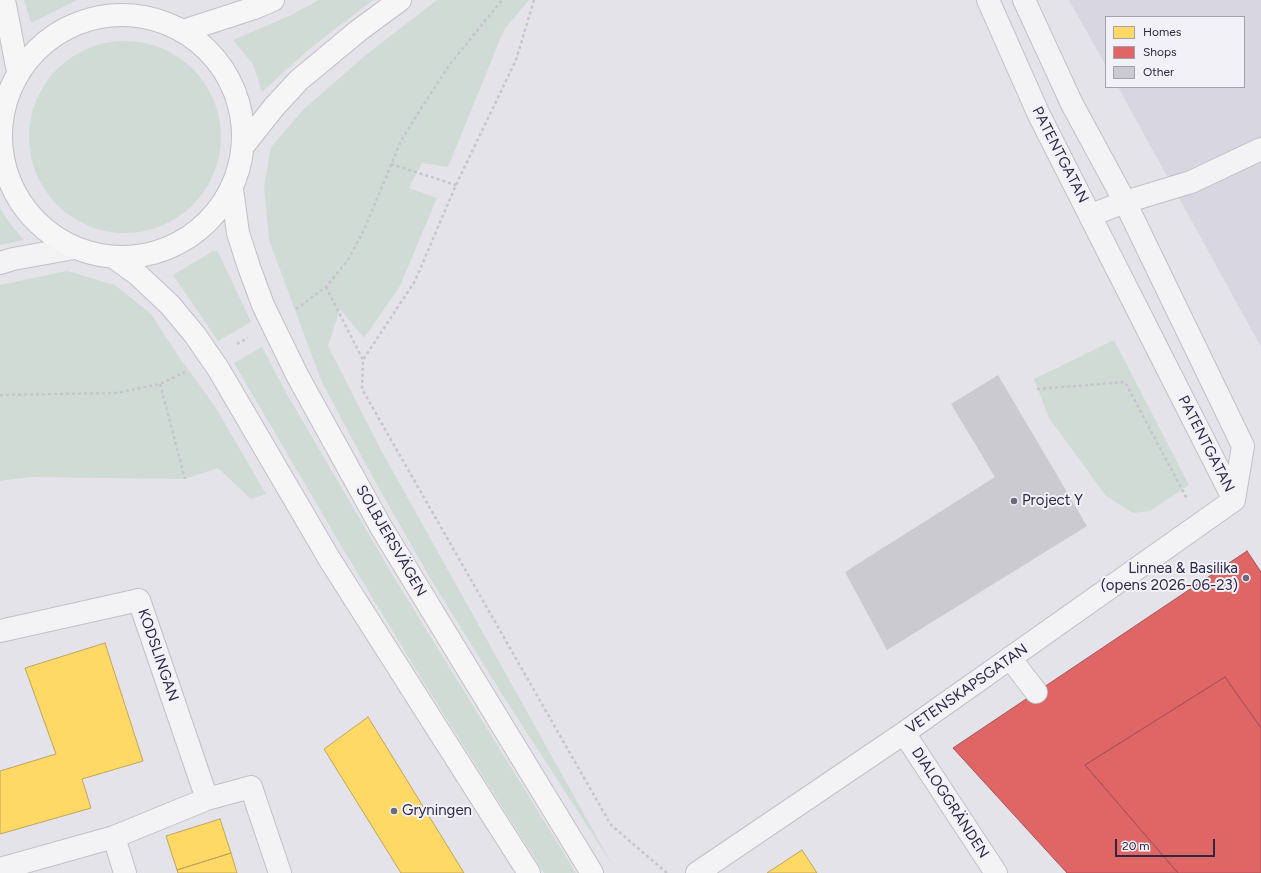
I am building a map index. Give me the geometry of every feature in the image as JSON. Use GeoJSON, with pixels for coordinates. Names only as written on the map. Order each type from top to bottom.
{"type":"FeatureCollection","features":[{"type":"Feature","properties":{"kind":"main road"},"geometry":{"type":"LineString","coordinates":[[4,0],[18,72]]}},
{"type":"Feature","properties":{"kind":"main road"},"geometry":{"type":"LineString","coordinates":[[116,0],[137,15]]}},
{"type":"Feature","properties":{"kind":"main road"},"geometry":{"type":"LineString","coordinates":[[183,31],[254,8],[273,0]]}},
{"type":"Feature","properties":{"kind":"main road"},"geometry":{"type":"LineString","coordinates":[[244,145],[274,107],[300,80],[358,31],[400,0]]}},
{"type":"Feature","properties":{"kind":"main road"},"geometry":{"type":"LineString","coordinates":[[110,15],[137,15],[169,23],[205,47],[226,74],[235,92],[242,117],[244,145],[240,167],[232,189],[222,207],[208,222],[192,236],[175,246],[156,253],[136,257],[115,258],[94,255],[74,248],[48,233],[27,211],[11,185],[2,155],[1,126],[10,89],[18,72],[35,50],[57,33],[82,21],[110,15]]}},
{"type":"Feature","properties":{"kind":"main road","name":"SOLBJERSVÄGEN"},"geometry":{"type":"LineString","coordinates":[[232,189],[238,233],[249,267],[263,305],[297,375],[381,527],[592,873]]}},
{"type":"Feature","properties":{"kind":"main road"},"geometry":{"type":"LineString","coordinates":[[115,258],[137,274],[170,305],[195,335],[219,370],[330,560],[529,873]]}},
{"type":"Feature","properties":{"kind":"street","name":"PATENTGATAN"},"geometry":{"type":"LineString","coordinates":[[988,0],[1039,115],[1234,500]]}},
{"type":"Feature","properties":{"kind":"street","name":"PATENTGATAN"},"geometry":{"type":"LineString","coordinates":[[1024,0],[1072,104],[1125,202],[1243,446],[1234,500]]}},
{"type":"Feature","properties":{"kind":"street"},"geometry":{"type":"LineString","coordinates":[[1091,216],[1125,202],[1191,182],[1261,149]]}},
{"type":"Feature","properties":{"kind":"street"},"geometry":{"type":"LineString","coordinates":[[0,263],[74,248]]}},
{"type":"Feature","properties":{"kind":"street","name":"VETENSKAPSGATAN"},"geometry":{"type":"LineString","coordinates":[[697,873],[904,733],[1234,500]]}},
{"type":"Feature","properties":{"kind":"street","name":"KODSLINGAN"},"geometry":{"type":"LineString","coordinates":[[0,631],[139,600],[207,800]]}},
{"type":"Feature","properties":{"kind":"street"},"geometry":{"type":"LineString","coordinates":[[1010,658],[1036,692]]}},
{"type":"Feature","properties":{"kind":"street","name":"DIALOGGRÄNDEN"},"geometry":{"type":"LineString","coordinates":[[904,733],[996,873]]}},
{"type":"Feature","properties":{"kind":"street"},"geometry":{"type":"LineString","coordinates":[[0,869],[114,836],[207,800],[251,788],[280,873]]}},
{"type":"Feature","properties":{"kind":"street"},"geometry":{"type":"LineString","coordinates":[[114,836],[125,873]]}},
{"type":"Feature","properties":{"kind":"path"},"geometry":{"type":"LineString","coordinates":[[290,313],[326,287],[339,273],[356,246],[391,164],[412,121],[450,64],[502,0]]}},
{"type":"Feature","properties":{"kind":"path"},"geometry":{"type":"LineString","coordinates":[[363,360],[416,281],[456,185],[516,60],[534,0]]}},
{"type":"Feature","properties":{"kind":"path"},"geometry":{"type":"LineString","coordinates":[[391,164],[456,185]]}},
{"type":"Feature","properties":{"kind":"path"},"geometry":{"type":"LineString","coordinates":[[326,287],[363,360],[362,389],[611,825],[667,873]]}},
{"type":"Feature","properties":{"kind":"path"},"geometry":{"type":"LineString","coordinates":[[236,345],[253,335]]}},
{"type":"Feature","properties":{"kind":"path"},"geometry":{"type":"LineString","coordinates":[[0,395],[104,394],[138,390],[160,384],[185,372]]}},
{"type":"Feature","properties":{"kind":"path"},"geometry":{"type":"LineString","coordinates":[[1037,389],[1125,382],[1201,523]]}},
{"type":"Feature","properties":{"kind":"path"},"geometry":{"type":"LineString","coordinates":[[160,384],[186,479]]}},
{"type":"Feature","properties":{"kind":"shaded area"},"geometry":{"type":"Polygon","coordinates":[[[24,0],[77,0],[31,23],[24,0]]]}},
{"type":"Feature","properties":{"kind":"shaded area"},"geometry":{"type":"Polygon","coordinates":[[[319,0],[373,0],[308,50],[262,92],[253,64],[233,40],[289,16],[319,0]]]}},
{"type":"Feature","properties":{"kind":"shaded area"},"geometry":{"type":"Polygon","coordinates":[[[437,0],[529,0],[504,30],[448,167],[422,163],[409,188],[437,198],[400,286],[364,338],[340,309],[328,346],[381,450],[613,866],[500,691],[430,578],[366,465],[321,380],[269,240],[264,186],[271,147],[303,110],[367,54],[437,0]]]}},
{"type":"Feature","properties":{"kind":"shaded area"},"geometry":{"type":"Polygon","coordinates":[[[1069,0],[1261,0],[1261,347],[1119,88],[1245,88],[1245,16],[1105,16],[1105,64],[1069,0]]]}},
{"type":"Feature","properties":{"kind":"shaded area"},"geometry":{"type":"Polygon","coordinates":[[[134,41],[144,42],[170,52],[186,62],[200,76],[214,100],[220,118],[220,156],[214,174],[200,198],[186,212],[162,226],[144,232],[116,233],[106,232],[80,222],[64,212],[50,198],[36,174],[30,156],[29,128],[30,118],[40,92],[50,76],[64,62],[88,48],[106,42],[134,41]]]}},
{"type":"Feature","properties":{"kind":"shaded area"},"geometry":{"type":"Polygon","coordinates":[[[0,208],[8,221],[24,240],[0,245],[0,208]]]}},
{"type":"Feature","properties":{"kind":"shaded area"},"geometry":{"type":"Polygon","coordinates":[[[213,251],[217,251],[220,256],[251,322],[218,341],[173,275],[213,251]]]}},
{"type":"Feature","properties":{"kind":"shaded area"},"geometry":{"type":"Polygon","coordinates":[[[67,271],[115,285],[151,314],[177,354],[216,408],[266,494],[251,499],[218,468],[185,479],[31,477],[0,481],[0,285],[67,271]]]}},
{"type":"Feature","properties":{"kind":"shaded area"},"geometry":{"type":"Polygon","coordinates":[[[1114,340],[1189,485],[1150,511],[1133,513],[1106,496],[1049,418],[1034,379],[1114,340]]]}},
{"type":"Feature","properties":{"kind":"shaded area"},"geometry":{"type":"Polygon","coordinates":[[[262,347],[288,396],[395,579],[576,873],[544,873],[424,683],[346,554],[234,363],[262,347]]]}},
{"type":"Feature","properties":{"kind":"building: Homes"},"geometry":{"type":"Polygon","coordinates":[[[105,643],[143,761],[82,779],[91,808],[0,834],[0,771],[56,754],[25,668],[105,643]]]}},
{"type":"Feature","properties":{"kind":"building: Homes","name":"Gryningen"},"geometry":{"type":"Polygon","coordinates":[[[368,717],[464,873],[401,873],[324,749],[368,717]]]}},
{"type":"Feature","properties":{"kind":"building: Homes"},"geometry":{"type":"Polygon","coordinates":[[[220,819],[231,853],[177,870],[166,836],[220,819]]]}},
{"type":"Feature","properties":{"kind":"building: Homes"},"geometry":{"type":"Polygon","coordinates":[[[802,850],[817,873],[767,873],[802,850]]]}},
{"type":"Feature","properties":{"kind":"building: Homes"},"geometry":{"type":"Polygon","coordinates":[[[231,853],[237,873],[178,873],[177,870],[231,853]]]}},
{"type":"Feature","properties":{"kind":"building: Shops"},"geometry":{"type":"Polygon","coordinates":[[[1247,551],[1261,572],[1261,728],[1225,677],[1085,765],[1178,873],[1067,873],[953,748],[1247,551]]]}},
{"type":"Feature","properties":{"kind":"building: Shops"},"geometry":{"type":"Polygon","coordinates":[[[1225,677],[1261,728],[1261,873],[1178,873],[1085,765],[1225,677]]]}},
{"type":"Feature","properties":{"kind":"building: Other","name":"Project Y"},"geometry":{"type":"Polygon","coordinates":[[[998,375],[1087,526],[887,650],[845,572],[995,477],[951,404],[998,375]]]}},
{"type":"Feature","properties":{"kind":"place","name":"Project Y"},"geometry":{"type":"Point","coordinates":[1014,501]}},
{"type":"Feature","properties":{"kind":"place","name":"Linnea & Basilika (opens 2026-06-23)"},"geometry":{"type":"Point","coordinates":[1246,578]}},
{"type":"Feature","properties":{"kind":"place","name":"Gryningen"},"geometry":{"type":"Point","coordinates":[394,811]}}]}
